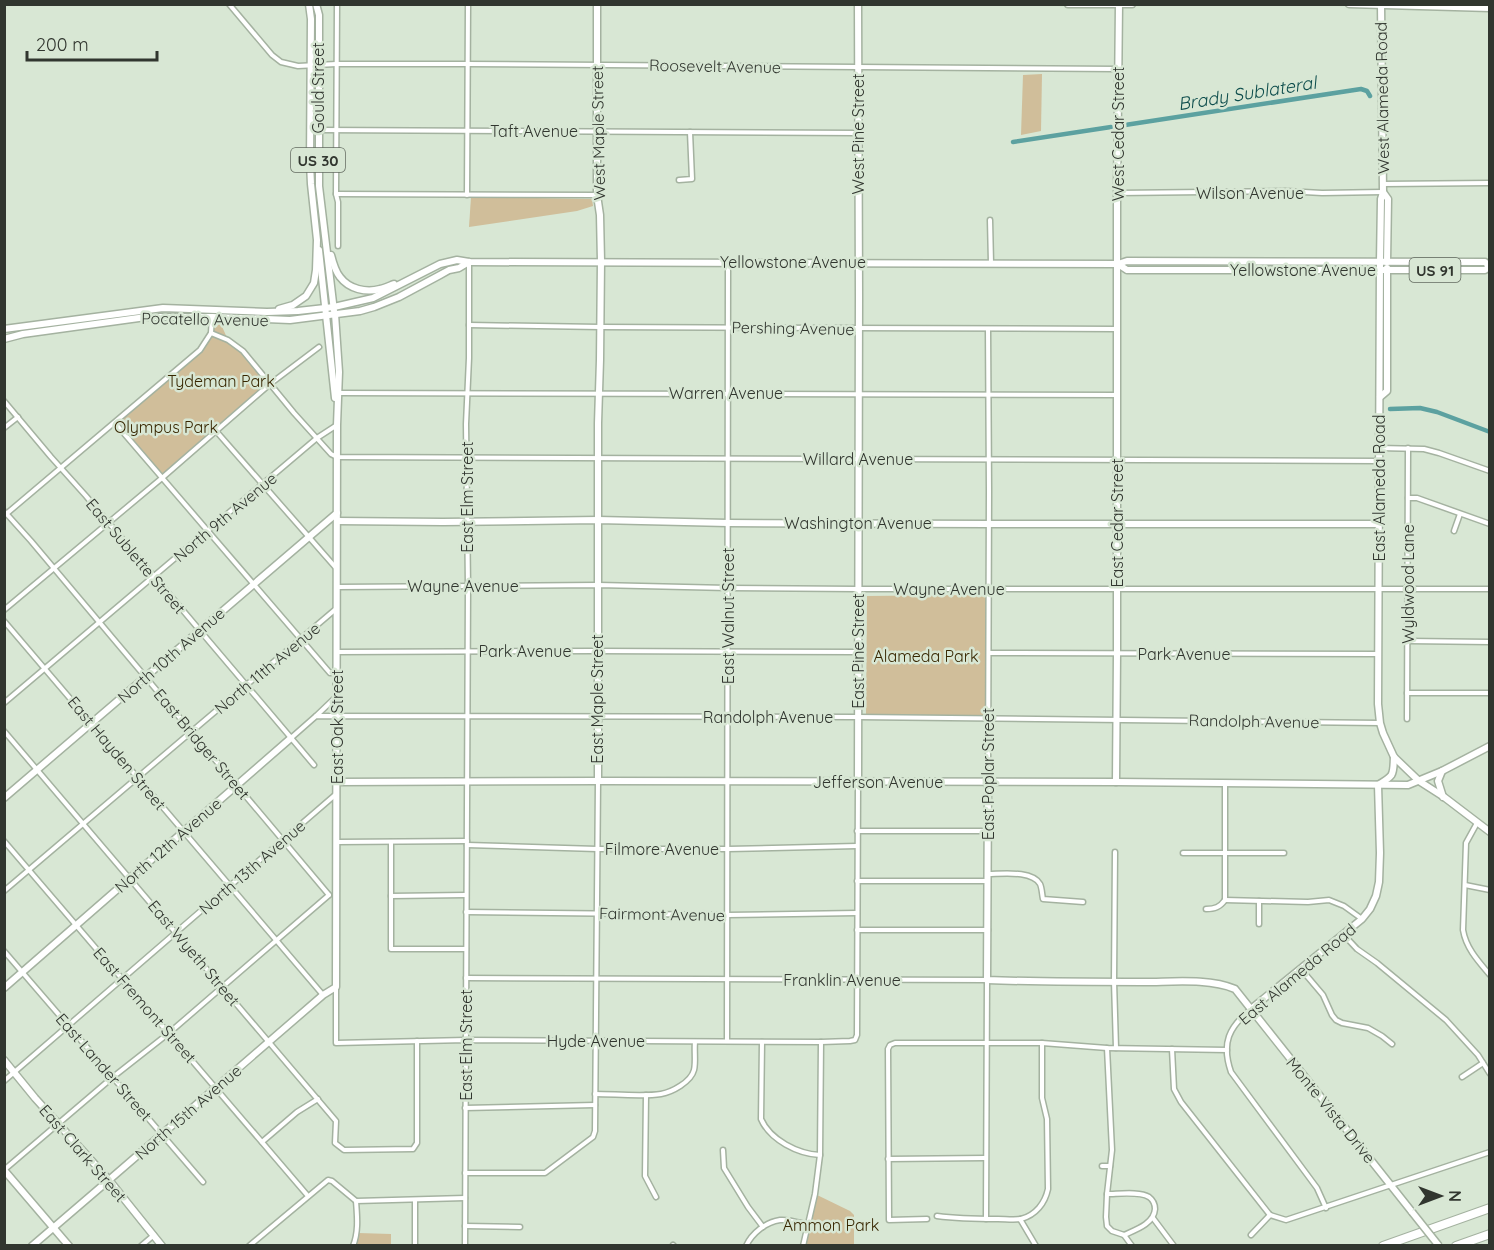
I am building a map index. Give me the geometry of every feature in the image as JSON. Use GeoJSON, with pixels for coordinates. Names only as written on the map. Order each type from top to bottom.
{"type":"FeatureCollection","features":[{"type":"Feature","properties":{"kind":"highway"},"geometry":{"type":"LineString","coordinates":[[1383,1245],[1490,1208]]}},
{"type":"Feature","properties":{"kind":"highway"},"geometry":{"type":"LineString","coordinates":[[1456,1245],[1490,1234]]}},
{"type":"Feature","properties":{"kind":"street","name":"Roosevelt Avenue"},"geometry":{"type":"LineString","coordinates":[[229,4],[272,55],[281,62],[298,66],[467,64],[1118,69]]}},
{"type":"Feature","properties":{"kind":"street"},"geometry":{"type":"LineString","coordinates":[[337,4],[338,246]]}},
{"type":"Feature","properties":{"kind":"street"},"geometry":{"type":"LineString","coordinates":[[467,195],[468,4]]}},
{"type":"Feature","properties":{"kind":"street","name":"West Maple Street"},"geometry":{"type":"LineString","coordinates":[[597,4],[597,195],[601,261]]}},
{"type":"Feature","properties":{"kind":"street","name":"West Pine Street"},"geometry":{"type":"LineString","coordinates":[[858,4],[859,262]]}},
{"type":"Feature","properties":{"kind":"street"},"geometry":{"type":"LineString","coordinates":[[1068,4],[1131,4]]}},
{"type":"Feature","properties":{"kind":"street"},"geometry":{"type":"LineString","coordinates":[[1348,4],[1490,8]]}},
{"type":"Feature","properties":{"kind":"street","name":"Gould Street"},"geometry":{"type":"LineString","coordinates":[[312,5],[319,186],[334,311]]}},
{"type":"Feature","properties":{"kind":"street","name":"West Cedar Street"},"geometry":{"type":"LineString","coordinates":[[1118,264],[1119,5]]}},
{"type":"Feature","properties":{"kind":"street","name":"West Alameda Road"},"geometry":{"type":"LineString","coordinates":[[1381,5],[1383,192],[1388,199],[1384,270]]}},
{"type":"Feature","properties":{"kind":"street","name":"Gould Street"},"geometry":{"type":"LineString","coordinates":[[315,66],[311,173],[327,316]]}},
{"type":"Feature","properties":{"kind":"street","name":"Taft Avenue"},"geometry":{"type":"LineString","coordinates":[[318,130],[858,133]]}},
{"type":"Feature","properties":{"kind":"street"},"geometry":{"type":"LineString","coordinates":[[679,180],[692,179],[690,132]]}},
{"type":"Feature","properties":{"kind":"street"},"geometry":{"type":"LineString","coordinates":[[1383,184],[1490,183]]}},
{"type":"Feature","properties":{"kind":"street","name":"Wilson Avenue"},"geometry":{"type":"LineString","coordinates":[[1117,193],[1383,192]]}},
{"type":"Feature","properties":{"kind":"street"},"geometry":{"type":"LineString","coordinates":[[336,194],[597,195]]}},
{"type":"Feature","properties":{"kind":"street"},"geometry":{"type":"LineString","coordinates":[[990,220],[991,263]]}},
{"type":"Feature","properties":{"kind":"street"},"geometry":{"type":"LineString","coordinates":[[323,225],[334,265],[340,277],[347,284],[362,290],[374,290],[406,281]]}},
{"type":"Feature","properties":{"kind":"street","name":"US 30"},"geometry":{"type":"LineString","coordinates":[[267,312],[292,305],[308,294],[315,278],[317,240]]}},
{"type":"Feature","properties":{"kind":"street","name":"Yellowstone Avenue"},"geometry":{"type":"LineString","coordinates":[[334,311],[373,298],[440,264],[457,260],[469,262],[1118,264],[1127,261],[1485,262],[1490,266],[1485,270],[1127,270],[1118,264]]}},
{"type":"Feature","properties":{"kind":"street","name":"East Maple Street"},"geometry":{"type":"LineString","coordinates":[[465,1173],[544,1173],[593,1137],[595,1131],[598,781],[597,458],[601,261]]}},
{"type":"Feature","properties":{"kind":"street","name":"Yellowstone Avenue"},"geometry":{"type":"LineString","coordinates":[[334,311],[367,309],[387,303],[469,262]]}},
{"type":"Feature","properties":{"kind":"street","name":"East Elm Street"},"geometry":{"type":"LineString","coordinates":[[465,1245],[468,586],[466,424],[469,262]]}},
{"type":"Feature","properties":{"kind":"street","name":"East Walnut Street"},"geometry":{"type":"LineString","coordinates":[[727,1042],[728,262]]}},
{"type":"Feature","properties":{"kind":"street","name":"East Pine Street"},"geometry":{"type":"LineString","coordinates":[[855,1040],[857,1035],[859,262]]}},
{"type":"Feature","properties":{"kind":"street","name":"East Cedar Street"},"geometry":{"type":"LineString","coordinates":[[1116,782],[1118,264]]}},
{"type":"Feature","properties":{"kind":"street","name":"East Alameda Road"},"geometry":{"type":"LineString","coordinates":[[1384,270],[1379,461],[1380,723],[1394,757],[1419,781],[1490,832]]}},
{"type":"Feature","properties":{"kind":"street","name":"Pocatello Avenue"},"geometry":{"type":"LineString","coordinates":[[4,329],[163,308],[267,312],[326,308],[334,311]]}},
{"type":"Feature","properties":{"kind":"street"},"geometry":{"type":"LineString","coordinates":[[5,513],[200,350],[211,333],[213,309]]}},
{"type":"Feature","properties":{"kind":"street","name":"Pocatello Avenue"},"geometry":{"type":"LineString","coordinates":[[4,339],[23,334],[133,318],[212,317],[290,320],[327,316],[334,311]]}},
{"type":"Feature","properties":{"kind":"street","name":"East Oak Street"},"geometry":{"type":"LineString","coordinates":[[334,311],[339,360],[336,393]]}},
{"type":"Feature","properties":{"kind":"street","name":"East Oak Street"},"geometry":{"type":"LineString","coordinates":[[327,316],[337,410],[337,842],[333,895],[336,1043]]}},
{"type":"Feature","properties":{"kind":"street","name":"Pershing Avenue"},"geometry":{"type":"LineString","coordinates":[[469,325],[1117,329]]}},
{"type":"Feature","properties":{"kind":"street","name":"East Poplar Street"},"geometry":{"type":"LineString","coordinates":[[986,1219],[988,329]]}},
{"type":"Feature","properties":{"kind":"street"},"geometry":{"type":"LineString","coordinates":[[211,333],[236,344],[331,454],[337,458]]}},
{"type":"Feature","properties":{"kind":"street"},"geometry":{"type":"LineString","coordinates":[[4,610],[270,384],[320,347]]}},
{"type":"Feature","properties":{"kind":"street","name":"Warren Avenue"},"geometry":{"type":"LineString","coordinates":[[336,393],[1118,395]]}},
{"type":"Feature","properties":{"kind":"street","name":"East Sublette Street"},"geometry":{"type":"LineString","coordinates":[[4,401],[314,765]]}},
{"type":"Feature","properties":{"kind":"street"},"geometry":{"type":"LineString","coordinates":[[4,428],[18,417]]}},
{"type":"Feature","properties":{"kind":"street"},"geometry":{"type":"LineString","coordinates":[[115,423],[330,672],[337,672]]}},
{"type":"Feature","properties":{"kind":"street","name":"North 9th Avenue"},"geometry":{"type":"LineString","coordinates":[[4,703],[317,438],[337,425]]}},
{"type":"Feature","properties":{"kind":"street"},"geometry":{"type":"LineString","coordinates":[[216,431],[337,568]]}},
{"type":"Feature","properties":{"kind":"street"},"geometry":{"type":"LineString","coordinates":[[1380,448],[1424,449],[1490,471]]}},
{"type":"Feature","properties":{"kind":"street","name":"Wyldwood Lane"},"geometry":{"type":"LineString","coordinates":[[1407,720],[1408,448]]}},
{"type":"Feature","properties":{"kind":"street","name":"Willard Avenue"},"geometry":{"type":"LineString","coordinates":[[337,458],[1379,461]]}},
{"type":"Feature","properties":{"kind":"street"},"geometry":{"type":"LineString","coordinates":[[1408,498],[1417,498],[1490,524]]}},
{"type":"Feature","properties":{"kind":"street","name":"East Bridger Street"},"geometry":{"type":"LineString","coordinates":[[5,513],[283,840],[333,895]]}},
{"type":"Feature","properties":{"kind":"street","name":"North 10th Avenue"},"geometry":{"type":"LineString","coordinates":[[4,798],[337,513]]}},
{"type":"Feature","properties":{"kind":"street"},"geometry":{"type":"LineString","coordinates":[[1454,531],[1460,514]]}},
{"type":"Feature","properties":{"kind":"street","name":"Washington Avenue"},"geometry":{"type":"LineString","coordinates":[[337,521],[1379,524]]}},
{"type":"Feature","properties":{"kind":"street","name":"Wayne Avenue"},"geometry":{"type":"LineString","coordinates":[[337,586],[1490,589]]}},
{"type":"Feature","properties":{"kind":"street","name":"North 11th Avenue"},"geometry":{"type":"LineString","coordinates":[[4,891],[337,608]]}},
{"type":"Feature","properties":{"kind":"street","name":"East Hayden Street"},"geometry":{"type":"LineString","coordinates":[[4,621],[323,995]]}},
{"type":"Feature","properties":{"kind":"street"},"geometry":{"type":"LineString","coordinates":[[1408,641],[1490,642]]}},
{"type":"Feature","properties":{"kind":"street","name":"Park Avenue"},"geometry":{"type":"LineString","coordinates":[[337,652],[858,652]]}},
{"type":"Feature","properties":{"kind":"street","name":"Park Avenue"},"geometry":{"type":"LineString","coordinates":[[989,653],[1378,654]]}},
{"type":"Feature","properties":{"kind":"street"},"geometry":{"type":"LineString","coordinates":[[1407,693],[1490,693]]}},
{"type":"Feature","properties":{"kind":"street","name":"North 12th Avenue"},"geometry":{"type":"LineString","coordinates":[[4,988],[337,696]]}},
{"type":"Feature","properties":{"kind":"street"},"geometry":{"type":"LineString","coordinates":[[316,716],[337,717]]}},
{"type":"Feature","properties":{"kind":"street","name":"Randolph Avenue"},"geometry":{"type":"LineString","coordinates":[[337,717],[858,717],[1380,723]]}},
{"type":"Feature","properties":{"kind":"street","name":"East Wyeth Street"},"geometry":{"type":"LineString","coordinates":[[4,731],[336,1121],[335,1143],[344,1150],[412,1149],[417,1143],[417,1041]]}},
{"type":"Feature","properties":{"kind":"street","name":"Jefferson Avenue"},"geometry":{"type":"LineString","coordinates":[[337,782],[1116,782],[1378,785],[1408,784],[1419,781],[1490,746]]}},
{"type":"Feature","properties":{"kind":"street"},"geometry":{"type":"LineString","coordinates":[[1378,785],[1391,778],[1394,757]]}},
{"type":"Feature","properties":{"kind":"street"},"geometry":{"type":"LineString","coordinates":[[1442,771],[1438,782],[1444,797]]}},
{"type":"Feature","properties":{"kind":"street"},"geometry":{"type":"LineString","coordinates":[[1206,909],[1221,906],[1225,900],[1225,783]]}},
{"type":"Feature","properties":{"kind":"street","name":"East Alameda Road"},"geometry":{"type":"LineString","coordinates":[[1227,1050],[1229,1033],[1238,1020],[1344,935],[1370,909],[1379,882],[1378,785]]}},
{"type":"Feature","properties":{"kind":"street","name":"North 13th Avenue"},"geometry":{"type":"LineString","coordinates":[[4,1081],[337,794]]}},
{"type":"Feature","properties":{"kind":"street"},"geometry":{"type":"LineString","coordinates":[[1477,823],[1466,843],[1464,930],[1471,952],[1490,975]]}},
{"type":"Feature","properties":{"kind":"street"},"geometry":{"type":"LineString","coordinates":[[857,831],[988,831]]}},
{"type":"Feature","properties":{"kind":"street","name":"East Fremont Street"},"geometry":{"type":"LineString","coordinates":[[4,842],[308,1196]]}},
{"type":"Feature","properties":{"kind":"street","name":"Filmore Avenue"},"geometry":{"type":"LineString","coordinates":[[337,842],[597,849],[857,846]]}},
{"type":"Feature","properties":{"kind":"street"},"geometry":{"type":"LineString","coordinates":[[391,842],[391,949],[466,950]]}},
{"type":"Feature","properties":{"kind":"street"},"geometry":{"type":"LineString","coordinates":[[1115,852],[1116,1048]]}},
{"type":"Feature","properties":{"kind":"street"},"geometry":{"type":"LineString","coordinates":[[1183,853],[1284,853]]}},
{"type":"Feature","properties":{"kind":"street"},"geometry":{"type":"LineString","coordinates":[[857,881],[988,878],[1024,874],[1035,878],[1041,885],[1043,899],[1083,902]]}},
{"type":"Feature","properties":{"kind":"street"},"geometry":{"type":"LineString","coordinates":[[1465,885],[1490,890]]}},
{"type":"Feature","properties":{"kind":"street"},"geometry":{"type":"LineString","coordinates":[[69,1245],[4,1170],[333,895]]}},
{"type":"Feature","properties":{"kind":"street"},"geometry":{"type":"LineString","coordinates":[[391,896],[466,896]]}},
{"type":"Feature","properties":{"kind":"street"},"geometry":{"type":"LineString","coordinates":[[1225,900],[1329,900],[1344,906],[1362,919]]}},
{"type":"Feature","properties":{"kind":"street"},"geometry":{"type":"LineString","coordinates":[[1259,901],[1259,924]]}},
{"type":"Feature","properties":{"kind":"street","name":"Fairmont Avenue"},"geometry":{"type":"LineString","coordinates":[[466,912],[728,915],[857,913]]}},
{"type":"Feature","properties":{"kind":"street"},"geometry":{"type":"LineString","coordinates":[[857,930],[988,930]]}},
{"type":"Feature","properties":{"kind":"street"},"geometry":{"type":"LineString","coordinates":[[1344,935],[1357,949],[1446,1020],[1478,1054],[1490,1074]]}},
{"type":"Feature","properties":{"kind":"street","name":"East Lander Street"},"geometry":{"type":"LineString","coordinates":[[4,951],[203,1182]]}},
{"type":"Feature","properties":{"kind":"street"},"geometry":{"type":"LineString","coordinates":[[1301,969],[1323,995],[1336,1020],[1368,1028],[1392,1044]]}},
{"type":"Feature","properties":{"kind":"street","name":"Franklin Avenue"},"geometry":{"type":"LineString","coordinates":[[466,978],[1114,981],[1217,984]]}},
{"type":"Feature","properties":{"kind":"street","name":"Monte Vista Drive"},"geometry":{"type":"LineString","coordinates":[[1217,984],[1235,989],[1439,1245]]}},
{"type":"Feature","properties":{"kind":"street","name":"North 15th Avenue"},"geometry":{"type":"LineString","coordinates":[[32,1245],[323,995],[336,987]]}},
{"type":"Feature","properties":{"kind":"street","name":"Hyde Avenue"},"geometry":{"type":"LineString","coordinates":[[336,1043],[466,1040],[821,1042],[855,1040]]}},
{"type":"Feature","properties":{"kind":"street"},"geometry":{"type":"LineString","coordinates":[[595,1094],[646,1095],[668,1092],[687,1082],[691,1076],[694,1070],[694,1042]]}},
{"type":"Feature","properties":{"kind":"street"},"geometry":{"type":"LineString","coordinates":[[762,1042],[761,1119],[772,1135],[791,1147],[811,1155],[820,1155]]}},
{"type":"Feature","properties":{"kind":"street"},"geometry":{"type":"LineString","coordinates":[[803,1245],[809,1225],[820,1155],[821,1042]]}},
{"type":"Feature","properties":{"kind":"street"},"geometry":{"type":"LineString","coordinates":[[927,1219],[889,1220],[888,1049],[895,1043],[1042,1043],[1107,1048],[1227,1050],[1227,1061],[1231,1072],[1317,1188],[1326,1208]]}},
{"type":"Feature","properties":{"kind":"street"},"geometry":{"type":"LineString","coordinates":[[938,1216],[963,1220],[1020,1219],[1030,1215],[1046,1199],[1048,1189],[1047,1119],[1042,1098],[1042,1043]]}},
{"type":"Feature","properties":{"kind":"street"},"geometry":{"type":"LineString","coordinates":[[1107,1048],[1113,1150],[1107,1194],[1107,1226],[1112,1231],[1124,1235],[1132,1245]]}},
{"type":"Feature","properties":{"kind":"street"},"geometry":{"type":"LineString","coordinates":[[1172,1049],[1174,1089],[1181,1102],[1270,1215],[1286,1220],[1490,1152]]}},
{"type":"Feature","properties":{"kind":"street","name":"East Clark Street"},"geometry":{"type":"LineString","coordinates":[[4,1060],[109,1180],[162,1245]]}},
{"type":"Feature","properties":{"kind":"street"},"geometry":{"type":"LineString","coordinates":[[1462,1077],[1483,1063]]}},
{"type":"Feature","properties":{"kind":"street"},"geometry":{"type":"LineString","coordinates":[[646,1095],[645,1176],[656,1197]]}},
{"type":"Feature","properties":{"kind":"street"},"geometry":{"type":"LineString","coordinates":[[262,1142],[297,1112],[318,1099]]}},
{"type":"Feature","properties":{"kind":"street"},"geometry":{"type":"LineString","coordinates":[[465,1108],[595,1105]]}},
{"type":"Feature","properties":{"kind":"street"},"geometry":{"type":"LineString","coordinates":[[723,1150],[724,1168],[763,1227]]}},
{"type":"Feature","properties":{"kind":"street"},"geometry":{"type":"LineString","coordinates":[[888,1159],[985,1158]]}},
{"type":"Feature","properties":{"kind":"street"},"geometry":{"type":"LineString","coordinates":[[1102,1166],[1110,1166]]}},
{"type":"Feature","properties":{"kind":"street"},"geometry":{"type":"LineString","coordinates":[[249,1245],[255,1244],[328,1180],[356,1201],[465,1198]]}},
{"type":"Feature","properties":{"kind":"street"},"geometry":{"type":"LineString","coordinates":[[1107,1194],[1138,1194],[1149,1197],[1155,1203],[1153,1218],[1124,1235]]}},
{"type":"Feature","properties":{"kind":"street"},"geometry":{"type":"LineString","coordinates":[[415,1200],[415,1245]]}},
{"type":"Feature","properties":{"kind":"street"},"geometry":{"type":"LineString","coordinates":[[353,1245],[357,1226],[356,1201]]}},
{"type":"Feature","properties":{"kind":"street"},"geometry":{"type":"LineString","coordinates":[[1251,1235],[1270,1215]]}},
{"type":"Feature","properties":{"kind":"street"},"geometry":{"type":"LineString","coordinates":[[1153,1218],[1174,1245]]}},
{"type":"Feature","properties":{"kind":"street"},"geometry":{"type":"LineString","coordinates":[[1020,1219],[1036,1245]]}},
{"type":"Feature","properties":{"kind":"street"},"geometry":{"type":"LineString","coordinates":[[746,1245],[752,1235],[778,1220],[809,1225]]}},
{"type":"Feature","properties":{"kind":"street"},"geometry":{"type":"LineString","coordinates":[[465,1227],[520,1227]]}},
{"type":"Feature","properties":{"kind":"street"},"geometry":{"type":"LineString","coordinates":[[141,1245],[154,1235]]}},
{"type":"Feature","properties":{"kind":"green space"},"geometry":{"type":"Polygon","coordinates":[[[1042,74],[1041,131],[1021,135],[1023,75],[1042,74]]]}},
{"type":"Feature","properties":{"kind":"green space"},"geometry":{"type":"Polygon","coordinates":[[[471,197],[592,199],[593,206],[577,211],[469,227],[471,197]]]}},
{"type":"Feature","properties":{"kind":"green space"},"geometry":{"type":"Polygon","coordinates":[[[220,322],[228,340],[236,344],[270,384],[162,478],[115,423],[200,350],[220,322]]]}},
{"type":"Feature","properties":{"kind":"green space","name":"Alameda Park"},"geometry":{"type":"Polygon","coordinates":[[[966,595],[987,597],[986,716],[866,714],[867,596],[966,595]]]}},
{"type":"Feature","properties":{"kind":"green space","name":"Ammon Park"},"geometry":{"type":"Polygon","coordinates":[[[815,1194],[854,1215],[854,1245],[803,1246],[815,1194]]]}},
{"type":"Feature","properties":{"kind":"green space"},"geometry":{"type":"Polygon","coordinates":[[[358,1233],[391,1234],[391,1245],[356,1246],[358,1233]]]}},
{"type":"Feature","properties":{"kind":"waterway","name":"Brady Sublateral"},"geometry":{"type":"LineString","coordinates":[[1125,125],[1361,89],[1367,91],[1370,96]]}},
{"type":"Feature","properties":{"kind":"waterway","name":"Brady Sublateral"},"geometry":{"type":"LineString","coordinates":[[1013,142],[1111,127]]}},
{"type":"Feature","properties":{"kind":"waterway"},"geometry":{"type":"LineString","coordinates":[[1390,409],[1420,408],[1490,432]]}},
{"type":"Feature","properties":{"kind":"park label","name":"Tydeman Park"},"geometry":{"type":"Point","coordinates":[221,381]}},
{"type":"Feature","properties":{"kind":"park label","name":"Olympus Park"},"geometry":{"type":"Point","coordinates":[166,427]}}]}
